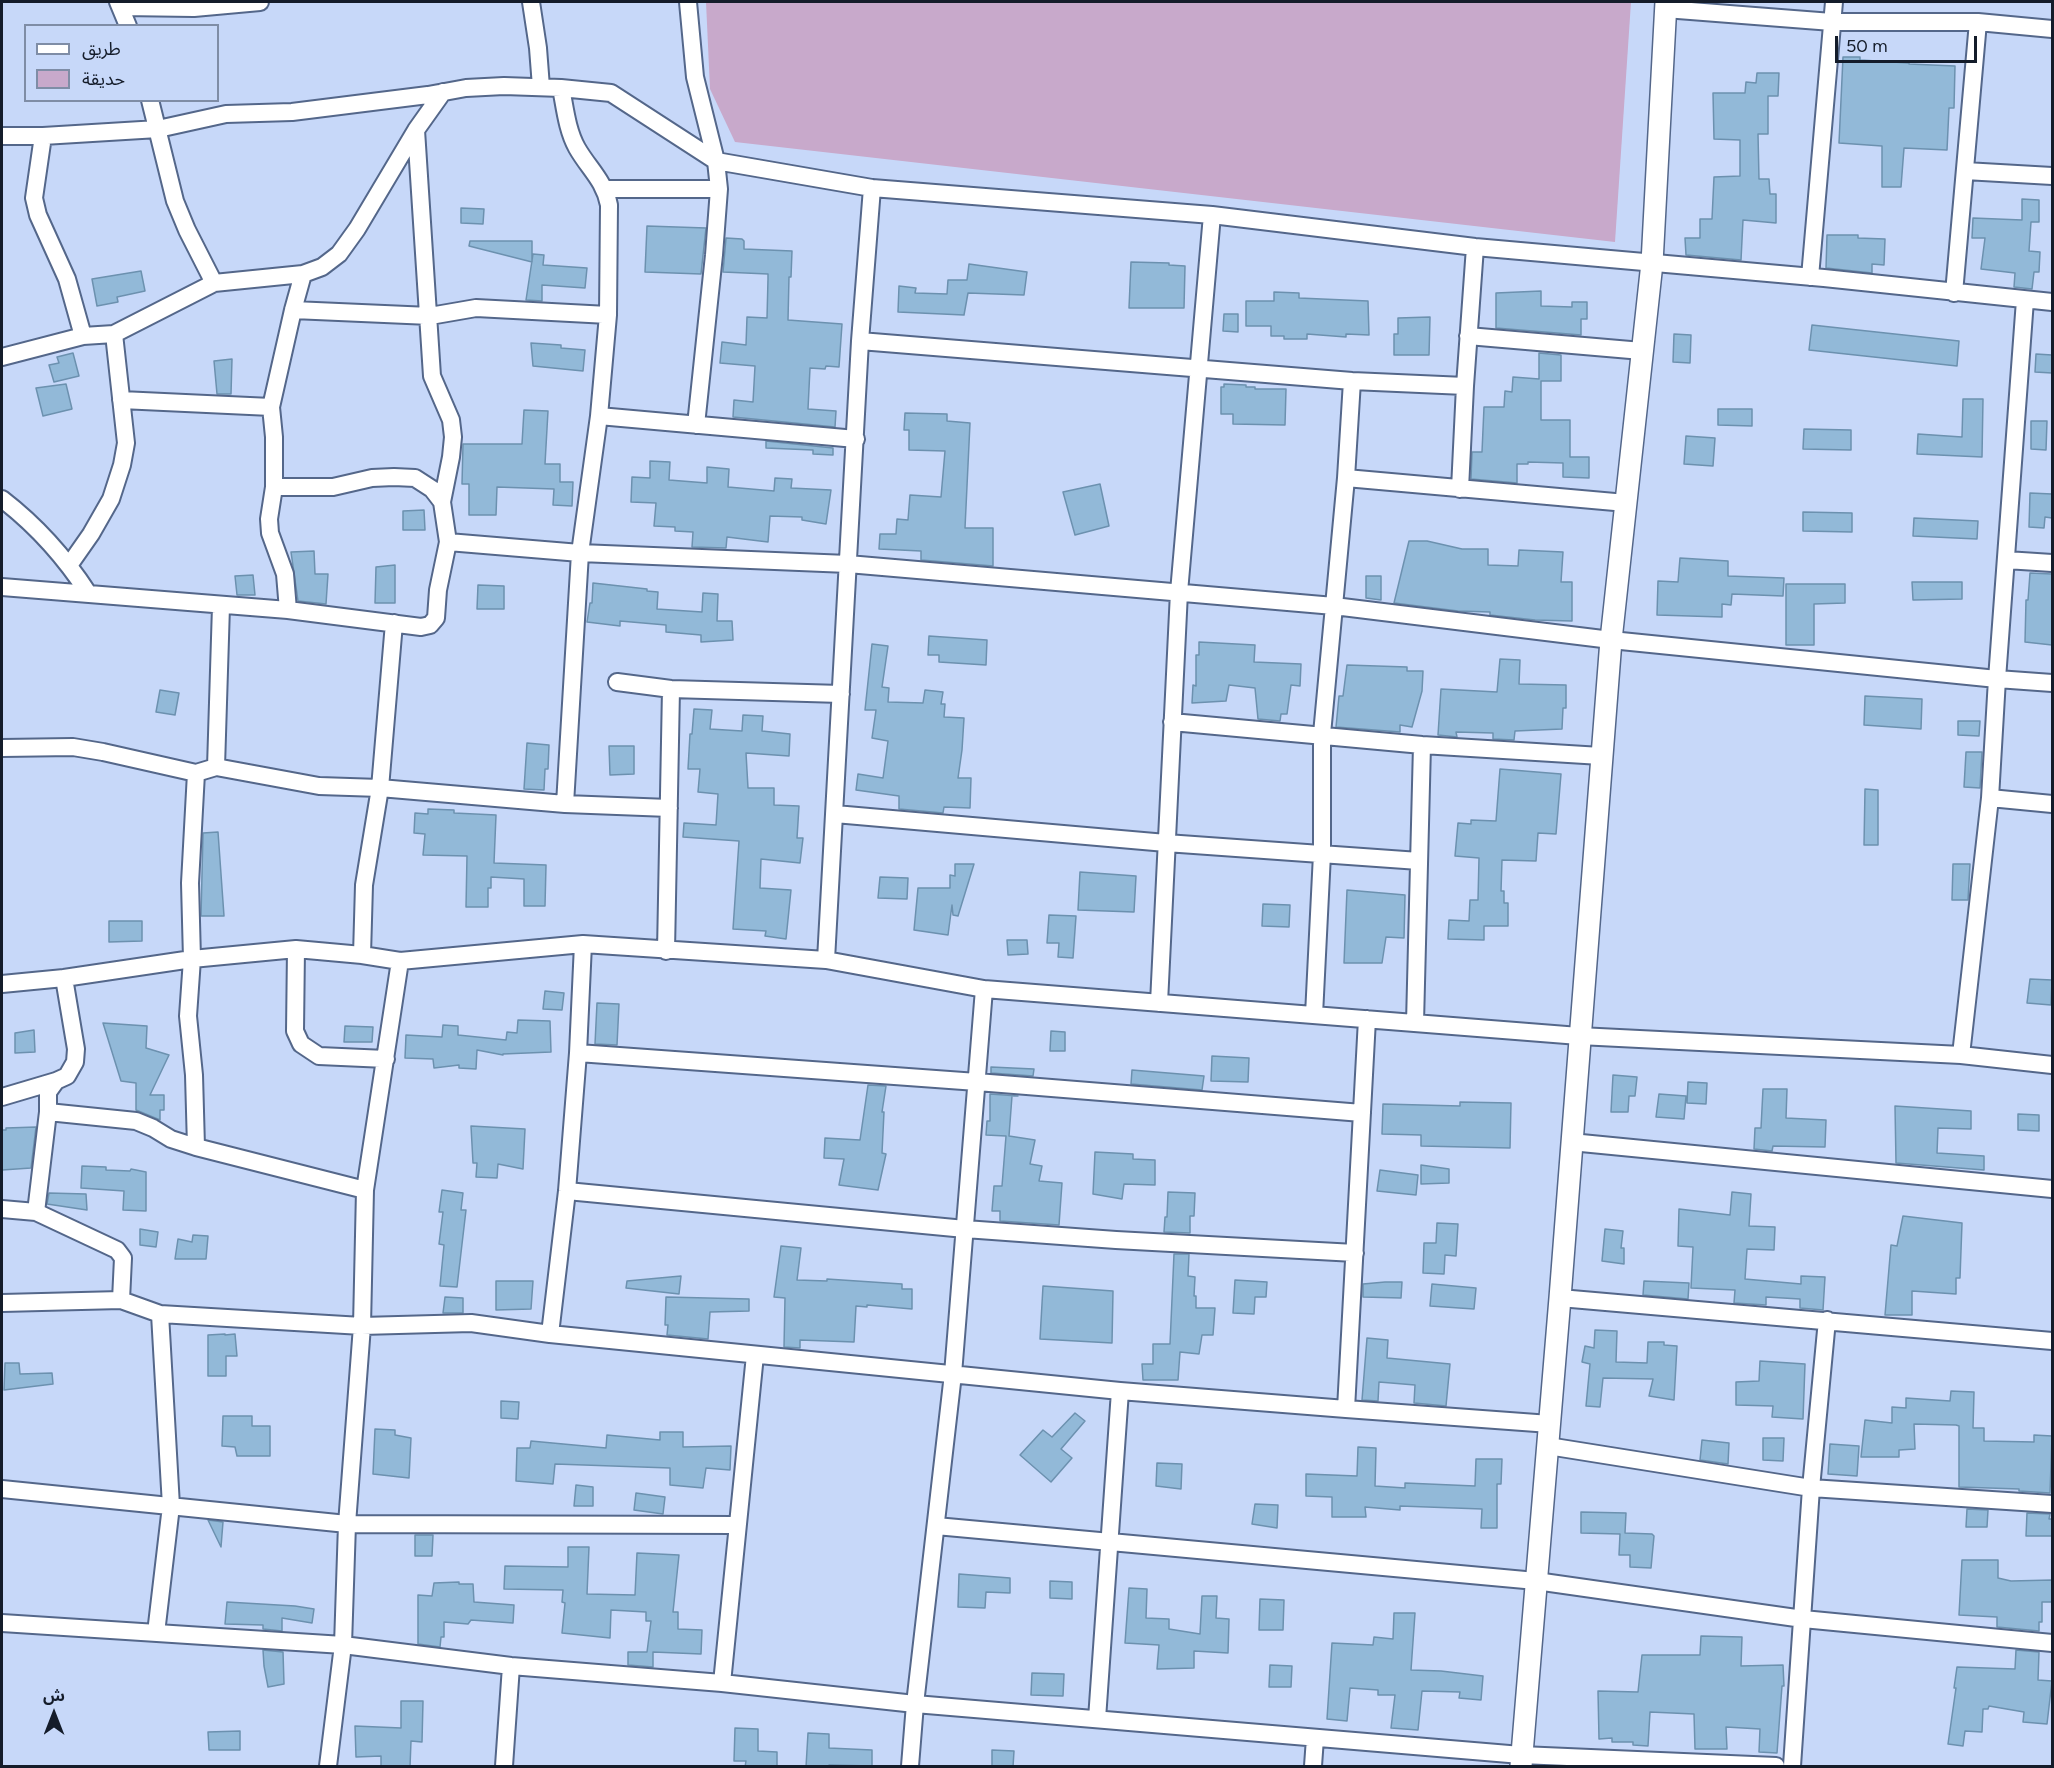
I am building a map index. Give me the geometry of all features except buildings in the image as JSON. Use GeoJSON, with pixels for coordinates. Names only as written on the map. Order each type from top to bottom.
{"type":"FeatureCollection","features":[{"type":"Feature","properties":{"kind":"street"},"geometry":{"type":"LineString","coordinates":[[128,24],[125,4],[194,8],[260,2]]}},
{"type":"Feature","properties":{"kind":"street"},"geometry":{"type":"LineString","coordinates":[[531,2],[541,87]]}},
{"type":"Feature","properties":{"kind":"street"},"geometry":{"type":"LineString","coordinates":[[688,2],[695,77],[716,161],[718,189],[714,255],[696,425]]}},
{"type":"Feature","properties":{"kind":"street"},"geometry":{"type":"LineString","coordinates":[[1810,277],[1834,2]]}},
{"type":"Feature","properties":{"kind":"street"},"geometry":{"type":"LineString","coordinates":[[1521,1761],[1550,1424],[1611,640],[1652,263],[1665,5],[1832,22],[1978,22],[2052,29]]}},
{"type":"Feature","properties":{"kind":"street"},"geometry":{"type":"LineString","coordinates":[[1954,293],[1978,22]]}},
{"type":"Feature","properties":{"kind":"street"},"geometry":{"type":"LineString","coordinates":[[2,136],[44,136],[158,129],[226,114],[292,112],[485,87],[561,88],[611,93],[716,161],[872,188],[1212,215],[1475,247],[1810,277],[2052,302]]}},
{"type":"Feature","properties":{"kind":"street"},"geometry":{"type":"LineString","coordinates":[[561,88],[568,122],[577,147],[606,189],[609,205],[608,315],[599,416],[580,553],[566,804]]}},
{"type":"Feature","properties":{"kind":"street"},"geometry":{"type":"LineString","coordinates":[[2,357],[83,336],[114,334],[214,283],[303,274],[322,267],[339,254],[357,229],[416,130],[443,92]]}},
{"type":"Feature","properties":{"kind":"street"},"geometry":{"type":"LineString","coordinates":[[151,102],[175,201],[214,283]]}},
{"type":"Feature","properties":{"kind":"street"},"geometry":{"type":"LineString","coordinates":[[2,587],[221,606],[288,609],[421,627],[430,625],[436,618],[438,590],[448,542],[442,502],[453,437],[451,420],[432,376],[430,316],[416,130]]}},
{"type":"Feature","properties":{"kind":"street"},"geometry":{"type":"LineString","coordinates":[[44,136],[34,198],[38,215],[68,279],[83,336]]}},
{"type":"Feature","properties":{"kind":"street"},"geometry":{"type":"LineString","coordinates":[[1965,171],[2052,176]]}},
{"type":"Feature","properties":{"kind":"street"},"geometry":{"type":"LineString","coordinates":[[826,960],[861,340],[872,188]]}},
{"type":"Feature","properties":{"kind":"street"},"geometry":{"type":"LineString","coordinates":[[606,189],[718,189]]}},
{"type":"Feature","properties":{"kind":"street"},"geometry":{"type":"LineString","coordinates":[[1159,1003],[1179,592],[1212,215]]}},
{"type":"Feature","properties":{"kind":"street"},"geometry":{"type":"LineString","coordinates":[[1460,489],[1475,247]]}},
{"type":"Feature","properties":{"kind":"street"},"geometry":{"type":"LineString","coordinates":[[288,609],[285,574],[270,533],[268,519],[274,487],[274,437],[271,407],[303,274]]}},
{"type":"Feature","properties":{"kind":"street"},"geometry":{"type":"LineString","coordinates":[[1961,1055],[1990,798],[2025,300]]}},
{"type":"Feature","properties":{"kind":"street"},"geometry":{"type":"LineString","coordinates":[[293,310],[430,316],[476,308],[608,315]]}},
{"type":"Feature","properties":{"kind":"street"},"geometry":{"type":"LineString","coordinates":[[70,564],[111,499],[122,465],[126,443],[114,334]]}},
{"type":"Feature","properties":{"kind":"street"},"geometry":{"type":"LineString","coordinates":[[1468,336],[1642,351]]}},
{"type":"Feature","properties":{"kind":"street"},"geometry":{"type":"LineString","coordinates":[[861,340],[1352,381],[1465,386]]}},
{"type":"Feature","properties":{"kind":"street"},"geometry":{"type":"LineString","coordinates":[[1314,1015],[1322,854],[1322,734],[1346,478],[1352,381]]}},
{"type":"Feature","properties":{"kind":"street"},"geometry":{"type":"LineString","coordinates":[[121,400],[271,407]]}},
{"type":"Feature","properties":{"kind":"street"},"geometry":{"type":"LineString","coordinates":[[599,416],[856,439]]}},
{"type":"Feature","properties":{"kind":"street"},"geometry":{"type":"LineString","coordinates":[[274,487],[333,487],[372,478],[415,478],[432,489],[442,502]]}},
{"type":"Feature","properties":{"kind":"street"},"geometry":{"type":"LineString","coordinates":[[1346,478],[1626,503]]}},
{"type":"Feature","properties":{"kind":"street"},"geometry":{"type":"LineString","coordinates":[[2,499],[39,530],[70,564],[88,593]]}},
{"type":"Feature","properties":{"kind":"street"},"geometry":{"type":"LineString","coordinates":[[448,542],[580,553],[848,564],[1179,592],[1334,606],[1611,640],[2052,683]]}},
{"type":"Feature","properties":{"kind":"street"},"geometry":{"type":"LineString","coordinates":[[2006,560],[2052,563]]}},
{"type":"Feature","properties":{"kind":"street"},"geometry":{"type":"LineString","coordinates":[[216,767],[221,606]]}},
{"type":"Feature","properties":{"kind":"street"},"geometry":{"type":"LineString","coordinates":[[362,955],[364,885],[380,788],[394,623]]}},
{"type":"Feature","properties":{"kind":"street"},"geometry":{"type":"LineString","coordinates":[[616,682],[671,689],[841,694]]}},
{"type":"Feature","properties":{"kind":"street"},"geometry":{"type":"LineString","coordinates":[[666,951],[671,689]]}},
{"type":"Feature","properties":{"kind":"street"},"geometry":{"type":"LineString","coordinates":[[1172,722],[1422,745],[1601,756]]}},
{"type":"Feature","properties":{"kind":"street"},"geometry":{"type":"LineString","coordinates":[[1414,1023],[1422,745]]}},
{"type":"Feature","properties":{"kind":"street"},"geometry":{"type":"LineString","coordinates":[[2,748],[73,747],[196,773],[216,767],[319,786],[380,788],[566,804],[669,808]]}},
{"type":"Feature","properties":{"kind":"street"},"geometry":{"type":"LineString","coordinates":[[196,773],[190,883],[192,959],[189,1016],[194,1075],[196,1147]]}},
{"type":"Feature","properties":{"kind":"street"},"geometry":{"type":"LineString","coordinates":[[1990,798],[2052,804]]}},
{"type":"Feature","properties":{"kind":"street"},"geometry":{"type":"LineString","coordinates":[[835,814],[1166,843],[1419,861]]}},
{"type":"Feature","properties":{"kind":"street"},"geometry":{"type":"LineString","coordinates":[[2,984],[64,978],[192,959],[296,949],[400,961],[583,944],[826,960],[984,989],[1579,1036],[1961,1055],[2052,1065]]}},
{"type":"Feature","properties":{"kind":"street"},"geometry":{"type":"LineString","coordinates":[[550,1334],[567,1191],[578,1053],[583,944]]}},
{"type":"Feature","properties":{"kind":"street"},"geometry":{"type":"LineString","coordinates":[[296,949],[295,1031],[301,1044],[319,1056],[386,1059]]}},
{"type":"Feature","properties":{"kind":"street"},"geometry":{"type":"LineString","coordinates":[[328,1767],[343,1645],[347,1524],[362,1326],[365,1190],[400,961]]}},
{"type":"Feature","properties":{"kind":"street"},"geometry":{"type":"LineString","coordinates":[[2,1097],[56,1081],[66,1076],[75,1062],[76,1048],[64,978]]}},
{"type":"Feature","properties":{"kind":"street"},"geometry":{"type":"LineString","coordinates":[[910,1767],[915,1704],[953,1374],[984,989]]}},
{"type":"Feature","properties":{"kind":"street"},"geometry":{"type":"LineString","coordinates":[[1346,1409],[1367,1019]]}},
{"type":"Feature","properties":{"kind":"street"},"geometry":{"type":"LineString","coordinates":[[578,1053],[1362,1113]]}},
{"type":"Feature","properties":{"kind":"street"},"geometry":{"type":"LineString","coordinates":[[36,1212],[48,1112],[48,1092],[56,1081]]}},
{"type":"Feature","properties":{"kind":"street"},"geometry":{"type":"LineString","coordinates":[[48,1112],[135,1121],[171,1139],[196,1147],[365,1190]]}},
{"type":"Feature","properties":{"kind":"street"},"geometry":{"type":"LineString","coordinates":[[1571,1142],[2052,1190]]}},
{"type":"Feature","properties":{"kind":"street"},"geometry":{"type":"LineString","coordinates":[[567,1191],[965,1229],[1355,1253]]}},
{"type":"Feature","properties":{"kind":"street"},"geometry":{"type":"LineString","coordinates":[[2,1209],[36,1212],[117,1250],[123,1258],[121,1300]]}},
{"type":"Feature","properties":{"kind":"street"},"geometry":{"type":"LineString","coordinates":[[1560,1298],[2052,1341]]}},
{"type":"Feature","properties":{"kind":"street"},"geometry":{"type":"LineString","coordinates":[[2,1303],[121,1300],[160,1314],[362,1326],[471,1323],[550,1334],[1120,1390],[1550,1424]]}},
{"type":"Feature","properties":{"kind":"street"},"geometry":{"type":"LineString","coordinates":[[156,1633],[171,1506],[160,1314]]}},
{"type":"Feature","properties":{"kind":"street"},"geometry":{"type":"LineString","coordinates":[[1792,1767],[1811,1488],[1827,1320]]}},
{"type":"Feature","properties":{"kind":"street"},"geometry":{"type":"LineString","coordinates":[[722,1683],[755,1355]]}},
{"type":"Feature","properties":{"kind":"street"},"geometry":{"type":"LineString","coordinates":[[1097,1719],[1120,1390]]}},
{"type":"Feature","properties":{"kind":"street"},"geometry":{"type":"LineString","coordinates":[[1548,1446],[1811,1488],[2052,1504]]}},
{"type":"Feature","properties":{"kind":"street"},"geometry":{"type":"LineString","coordinates":[[2,1489],[347,1524],[737,1525]]}},
{"type":"Feature","properties":{"kind":"street"},"geometry":{"type":"LineString","coordinates":[[936,1526],[1536,1581],[1803,1619],[2052,1643]]}},
{"type":"Feature","properties":{"kind":"street"},"geometry":{"type":"LineString","coordinates":[[2,1623],[343,1645],[511,1666],[722,1683],[915,1704],[1315,1738],[1521,1761],[1776,1767]]}},
{"type":"Feature","properties":{"kind":"street"},"geometry":{"type":"LineString","coordinates":[[504,1767],[511,1666]]}},
{"type":"Feature","properties":{"kind":"street"},"geometry":{"type":"LineString","coordinates":[[1313,1767],[1315,1738]]}},
{"type":"Feature","properties":{"kind":"green space"},"geometry":{"type":"Polygon","coordinates":[[[706,2],[1631,2],[1615,242],[735,142],[710,89],[706,2]]]}}]}
